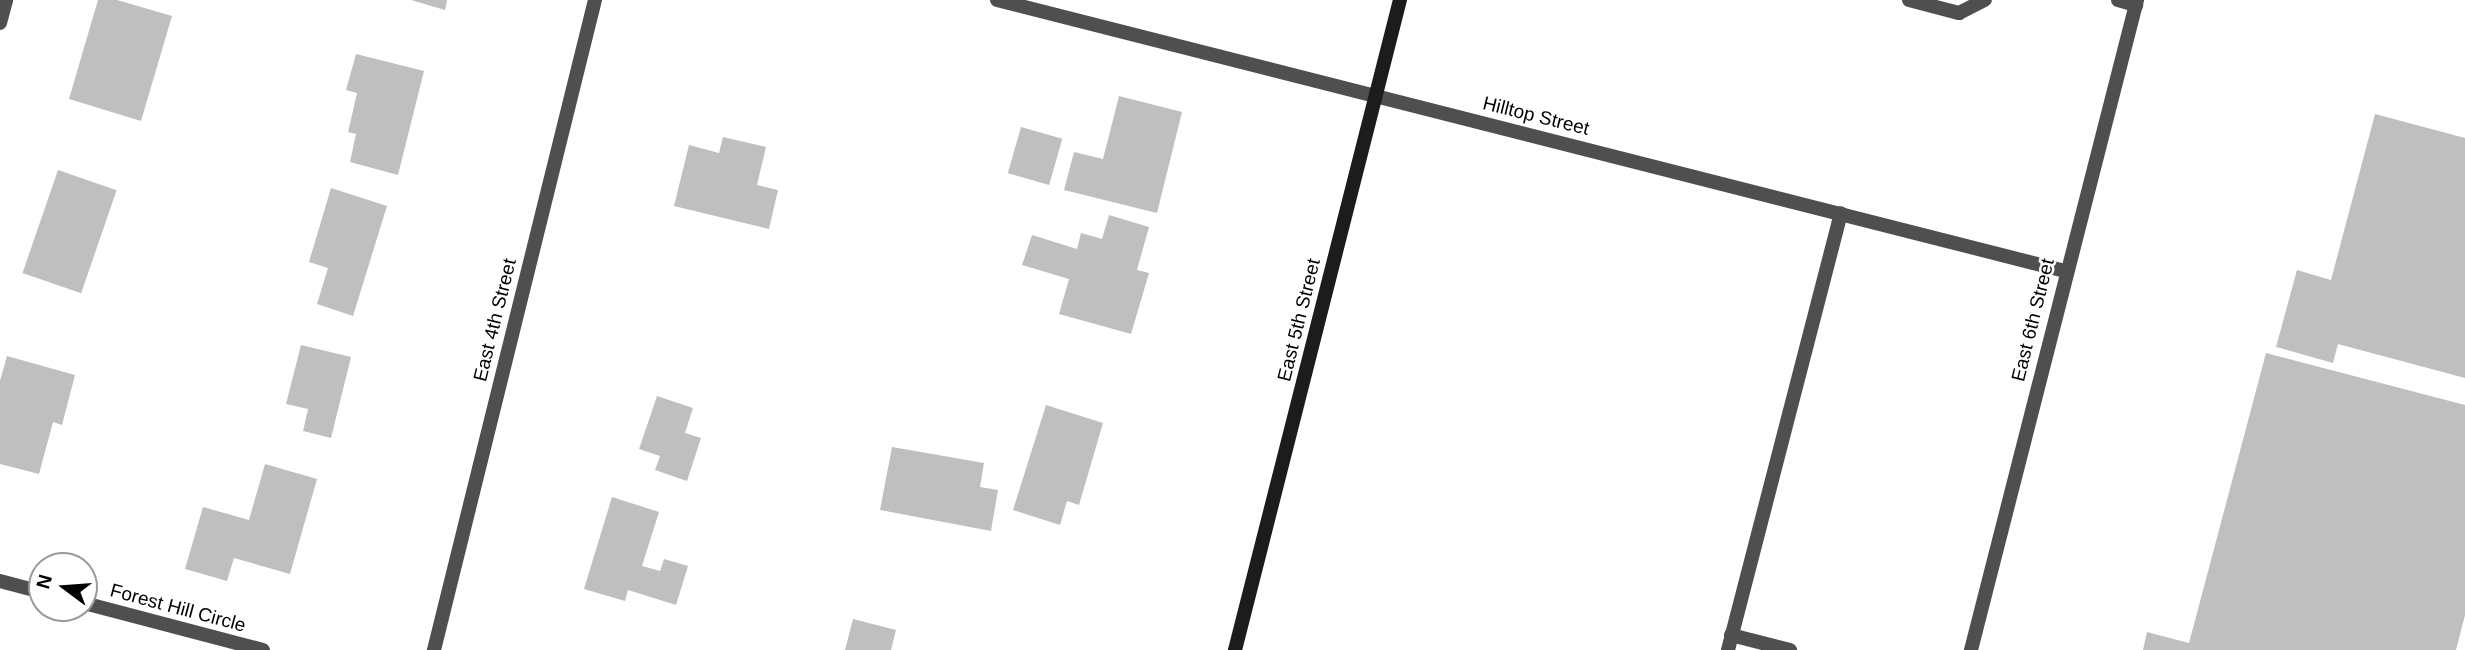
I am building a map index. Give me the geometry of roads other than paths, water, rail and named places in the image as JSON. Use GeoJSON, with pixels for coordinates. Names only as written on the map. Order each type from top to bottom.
{"type":"FeatureCollection","features":[{"type":"Feature","properties":{"kind":"main road","name":"East 5th Street"},"geometry":{"type":"LineString","coordinates":[[1235,650],[1400,0]]}},
{"type":"Feature","properties":{"kind":"street"},"geometry":{"type":"LineString","coordinates":[[0,23],[6,0]]}},
{"type":"Feature","properties":{"kind":"street","name":"East 4th Street"},"geometry":{"type":"LineString","coordinates":[[434,650],[594,0]]}},
{"type":"Feature","properties":{"kind":"street","name":"Hilltop Street"},"geometry":{"type":"LineString","coordinates":[[997,0],[2065,271]]}},
{"type":"Feature","properties":{"kind":"street"},"geometry":{"type":"LineString","coordinates":[[1909,0],[1959,13],[1985,0]]}},
{"type":"Feature","properties":{"kind":"street"},"geometry":{"type":"LineString","coordinates":[[2118,0],[2136,3]]}},
{"type":"Feature","properties":{"kind":"street","name":"East 6th Street"},"geometry":{"type":"LineString","coordinates":[[1971,650],[2065,271],[2136,3]]}},
{"type":"Feature","properties":{"kind":"street"},"geometry":{"type":"LineString","coordinates":[[1790,650],[1730,643],[1842,213]]}},
{"type":"Feature","properties":{"kind":"street"},"geometry":{"type":"LineString","coordinates":[[0,581],[28,588]]}},
{"type":"Feature","properties":{"kind":"street","name":"Forest Hill Circle"},"geometry":{"type":"LineString","coordinates":[[98,607],[263,650]]}}]}
